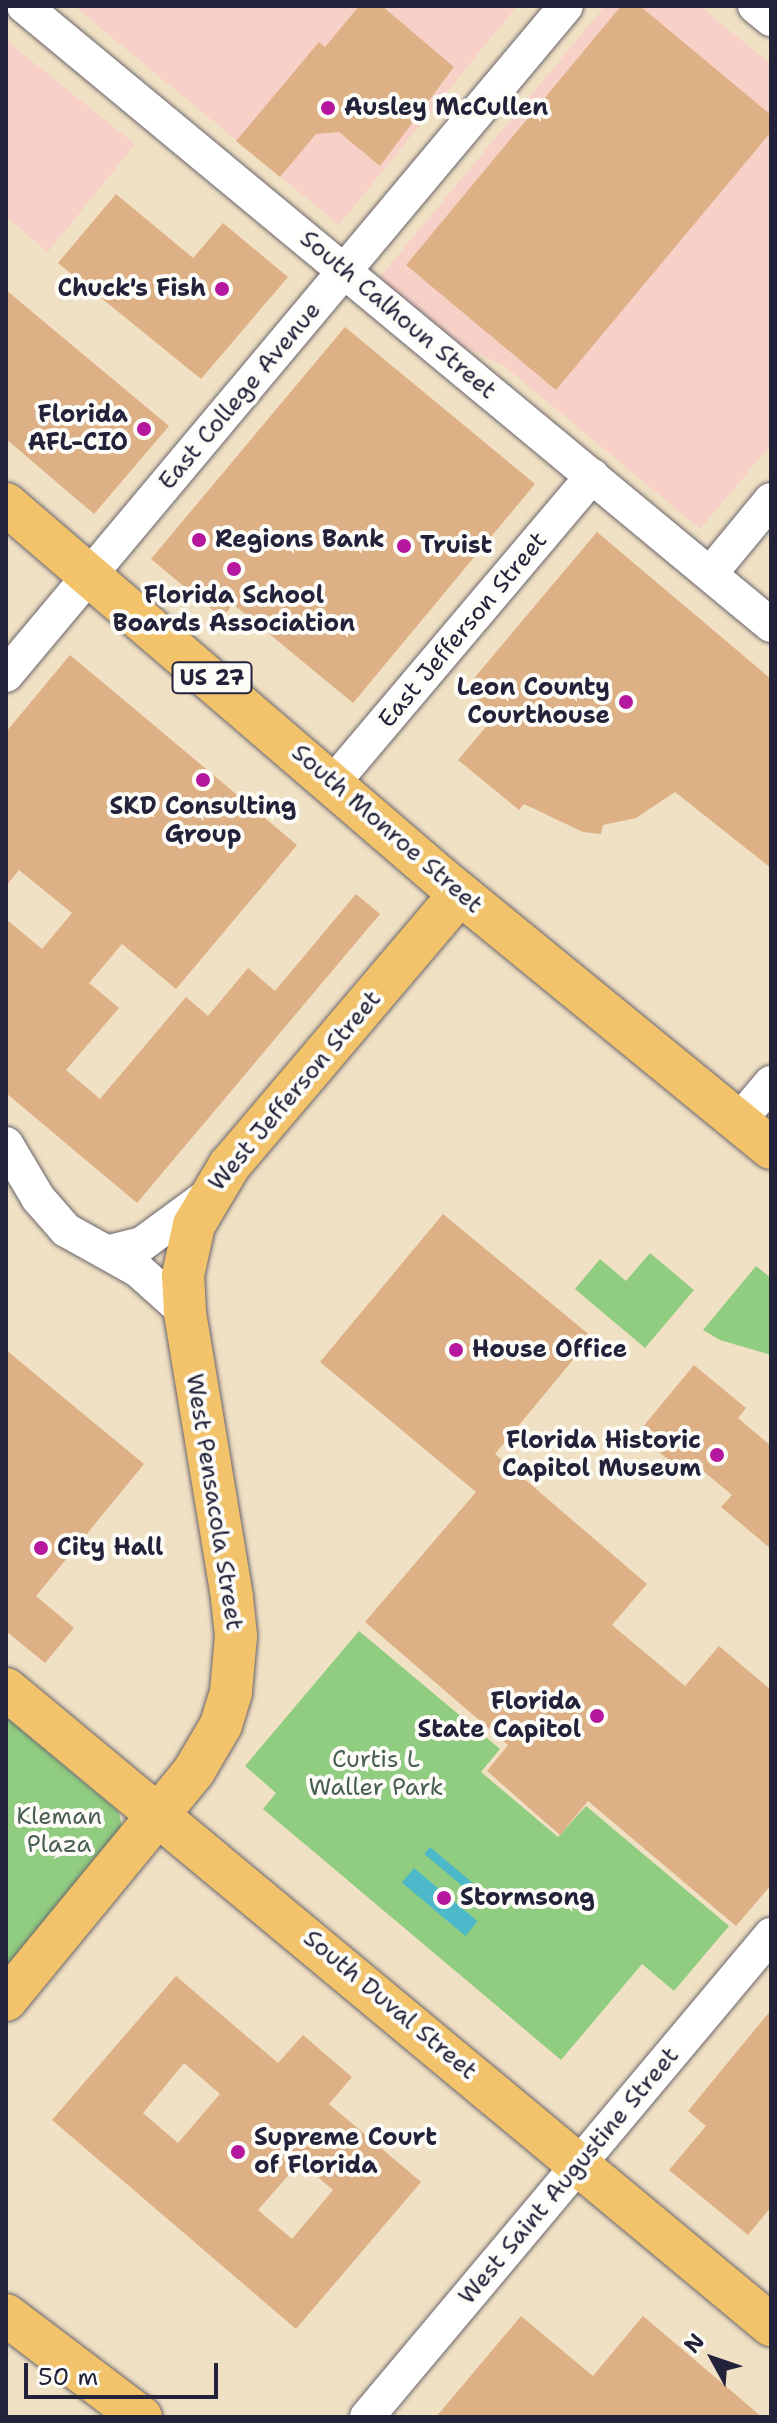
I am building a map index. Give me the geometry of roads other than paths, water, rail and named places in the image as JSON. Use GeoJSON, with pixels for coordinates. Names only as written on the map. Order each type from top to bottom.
{"type":"FeatureCollection","features":[{"type":"Feature","properties":{"kind":"main road","name":"South Monroe Street"},"geometry":{"type":"LineString","coordinates":[[6,504],[460,894],[771,1148]]}},
{"type":"Feature","properties":{"kind":"main road","name":"West Jefferson Street"},"geometry":{"type":"LineString","coordinates":[[185,1312],[187,1245],[206,1197],[460,894]]}},
{"type":"Feature","properties":{"kind":"main road","name":"West Pensacola Street"},"geometry":{"type":"LineString","coordinates":[[6,2000],[160,1816],[221,1725],[235,1672],[232,1597],[185,1312]]}},
{"type":"Feature","properties":{"kind":"main road","name":"South Duval Street"},"geometry":{"type":"LineString","coordinates":[[6,1689],[581,2162],[771,2325]]}},
{"type":"Feature","properties":{"kind":"main road"},"geometry":{"type":"LineString","coordinates":[[6,2315],[141,2417]]}},
{"type":"Feature","properties":{"kind":"street","name":"South Calhoun Street"},"geometry":{"type":"LineString","coordinates":[[24,6],[771,625]]}},
{"type":"Feature","properties":{"kind":"street","name":"East College Avenue"},"geometry":{"type":"LineString","coordinates":[[6,675],[566,6]]}},
{"type":"Feature","properties":{"kind":"street"},"geometry":{"type":"LineString","coordinates":[[755,6],[771,19]]}},
{"type":"Feature","properties":{"kind":"street","name":"East Jefferson Street"},"geometry":{"type":"LineString","coordinates":[[333,783],[592,476]]}},
{"type":"Feature","properties":{"kind":"street"},"geometry":{"type":"LineString","coordinates":[[710,574],[771,500]]}},
{"type":"Feature","properties":{"kind":"street"},"geometry":{"type":"LineString","coordinates":[[738,1122],[771,1083]]}},
{"type":"Feature","properties":{"kind":"street"},"geometry":{"type":"LineString","coordinates":[[10,1163],[66,1230],[110,1252],[185,1312]]}},
{"type":"Feature","properties":{"kind":"street"},"geometry":{"type":"LineString","coordinates":[[110,1252],[142,1244],[206,1197]]}},
{"type":"Feature","properties":{"kind":"street","name":"West Saint Augustine Street"},"geometry":{"type":"LineString","coordinates":[[367,2417],[771,1935]]}},
{"type":"Feature","properties":{"kind":"water"},"geometry":{"type":"Polygon","coordinates":[[[430,1847],[495,1902],[489,1909],[424,1854],[430,1847]]]}},
{"type":"Feature","properties":{"kind":"water"},"geometry":{"type":"Polygon","coordinates":[[[414,1868],[478,1921],[465,1936],[402,1883],[414,1868]]]}},
{"type":"Feature","properties":{"kind":"place","name":"Ausley McCullen"},"geometry":{"type":"Point","coordinates":[328,108]}},
{"type":"Feature","properties":{"kind":"place","name":"Chuck's Fish"},"geometry":{"type":"Point","coordinates":[222,289]}},
{"type":"Feature","properties":{"kind":"place","name":"Florida AFL-CIO"},"geometry":{"type":"Point","coordinates":[144,429]}},
{"type":"Feature","properties":{"kind":"place","name":"Regions Bank"},"geometry":{"type":"Point","coordinates":[199,540]}},
{"type":"Feature","properties":{"kind":"place","name":"Truist"},"geometry":{"type":"Point","coordinates":[404,546]}},
{"type":"Feature","properties":{"kind":"place","name":"Florida School Boards Association"},"geometry":{"type":"Point","coordinates":[234,569]}},
{"type":"Feature","properties":{"kind":"place","name":"Leon County Courthouse"},"geometry":{"type":"Point","coordinates":[626,702]}},
{"type":"Feature","properties":{"kind":"place","name":"SKD Consulting Group"},"geometry":{"type":"Point","coordinates":[203,780]}},
{"type":"Feature","properties":{"kind":"place","name":"House Office"},"geometry":{"type":"Point","coordinates":[456,1350]}},
{"type":"Feature","properties":{"kind":"place","name":"Florida Historic Capitol Museum"},"geometry":{"type":"Point","coordinates":[717,1455]}},
{"type":"Feature","properties":{"kind":"place","name":"City Hall"},"geometry":{"type":"Point","coordinates":[41,1548]}},
{"type":"Feature","properties":{"kind":"place","name":"Florida State Capitol"},"geometry":{"type":"Point","coordinates":[597,1716]}},
{"type":"Feature","properties":{"kind":"place","name":"Stormsong"},"geometry":{"type":"Point","coordinates":[444,1898]}},
{"type":"Feature","properties":{"kind":"place","name":"Supreme Court of Florida"},"geometry":{"type":"Point","coordinates":[238,2152]}},
{"type":"Feature","properties":{"kind":"park label","name":"Curtis L Waller Park"},"geometry":{"type":"Point","coordinates":[376,1774]}},
{"type":"Feature","properties":{"kind":"park label","name":"Kleman Plaza"},"geometry":{"type":"Point","coordinates":[59,1831]}}]}
